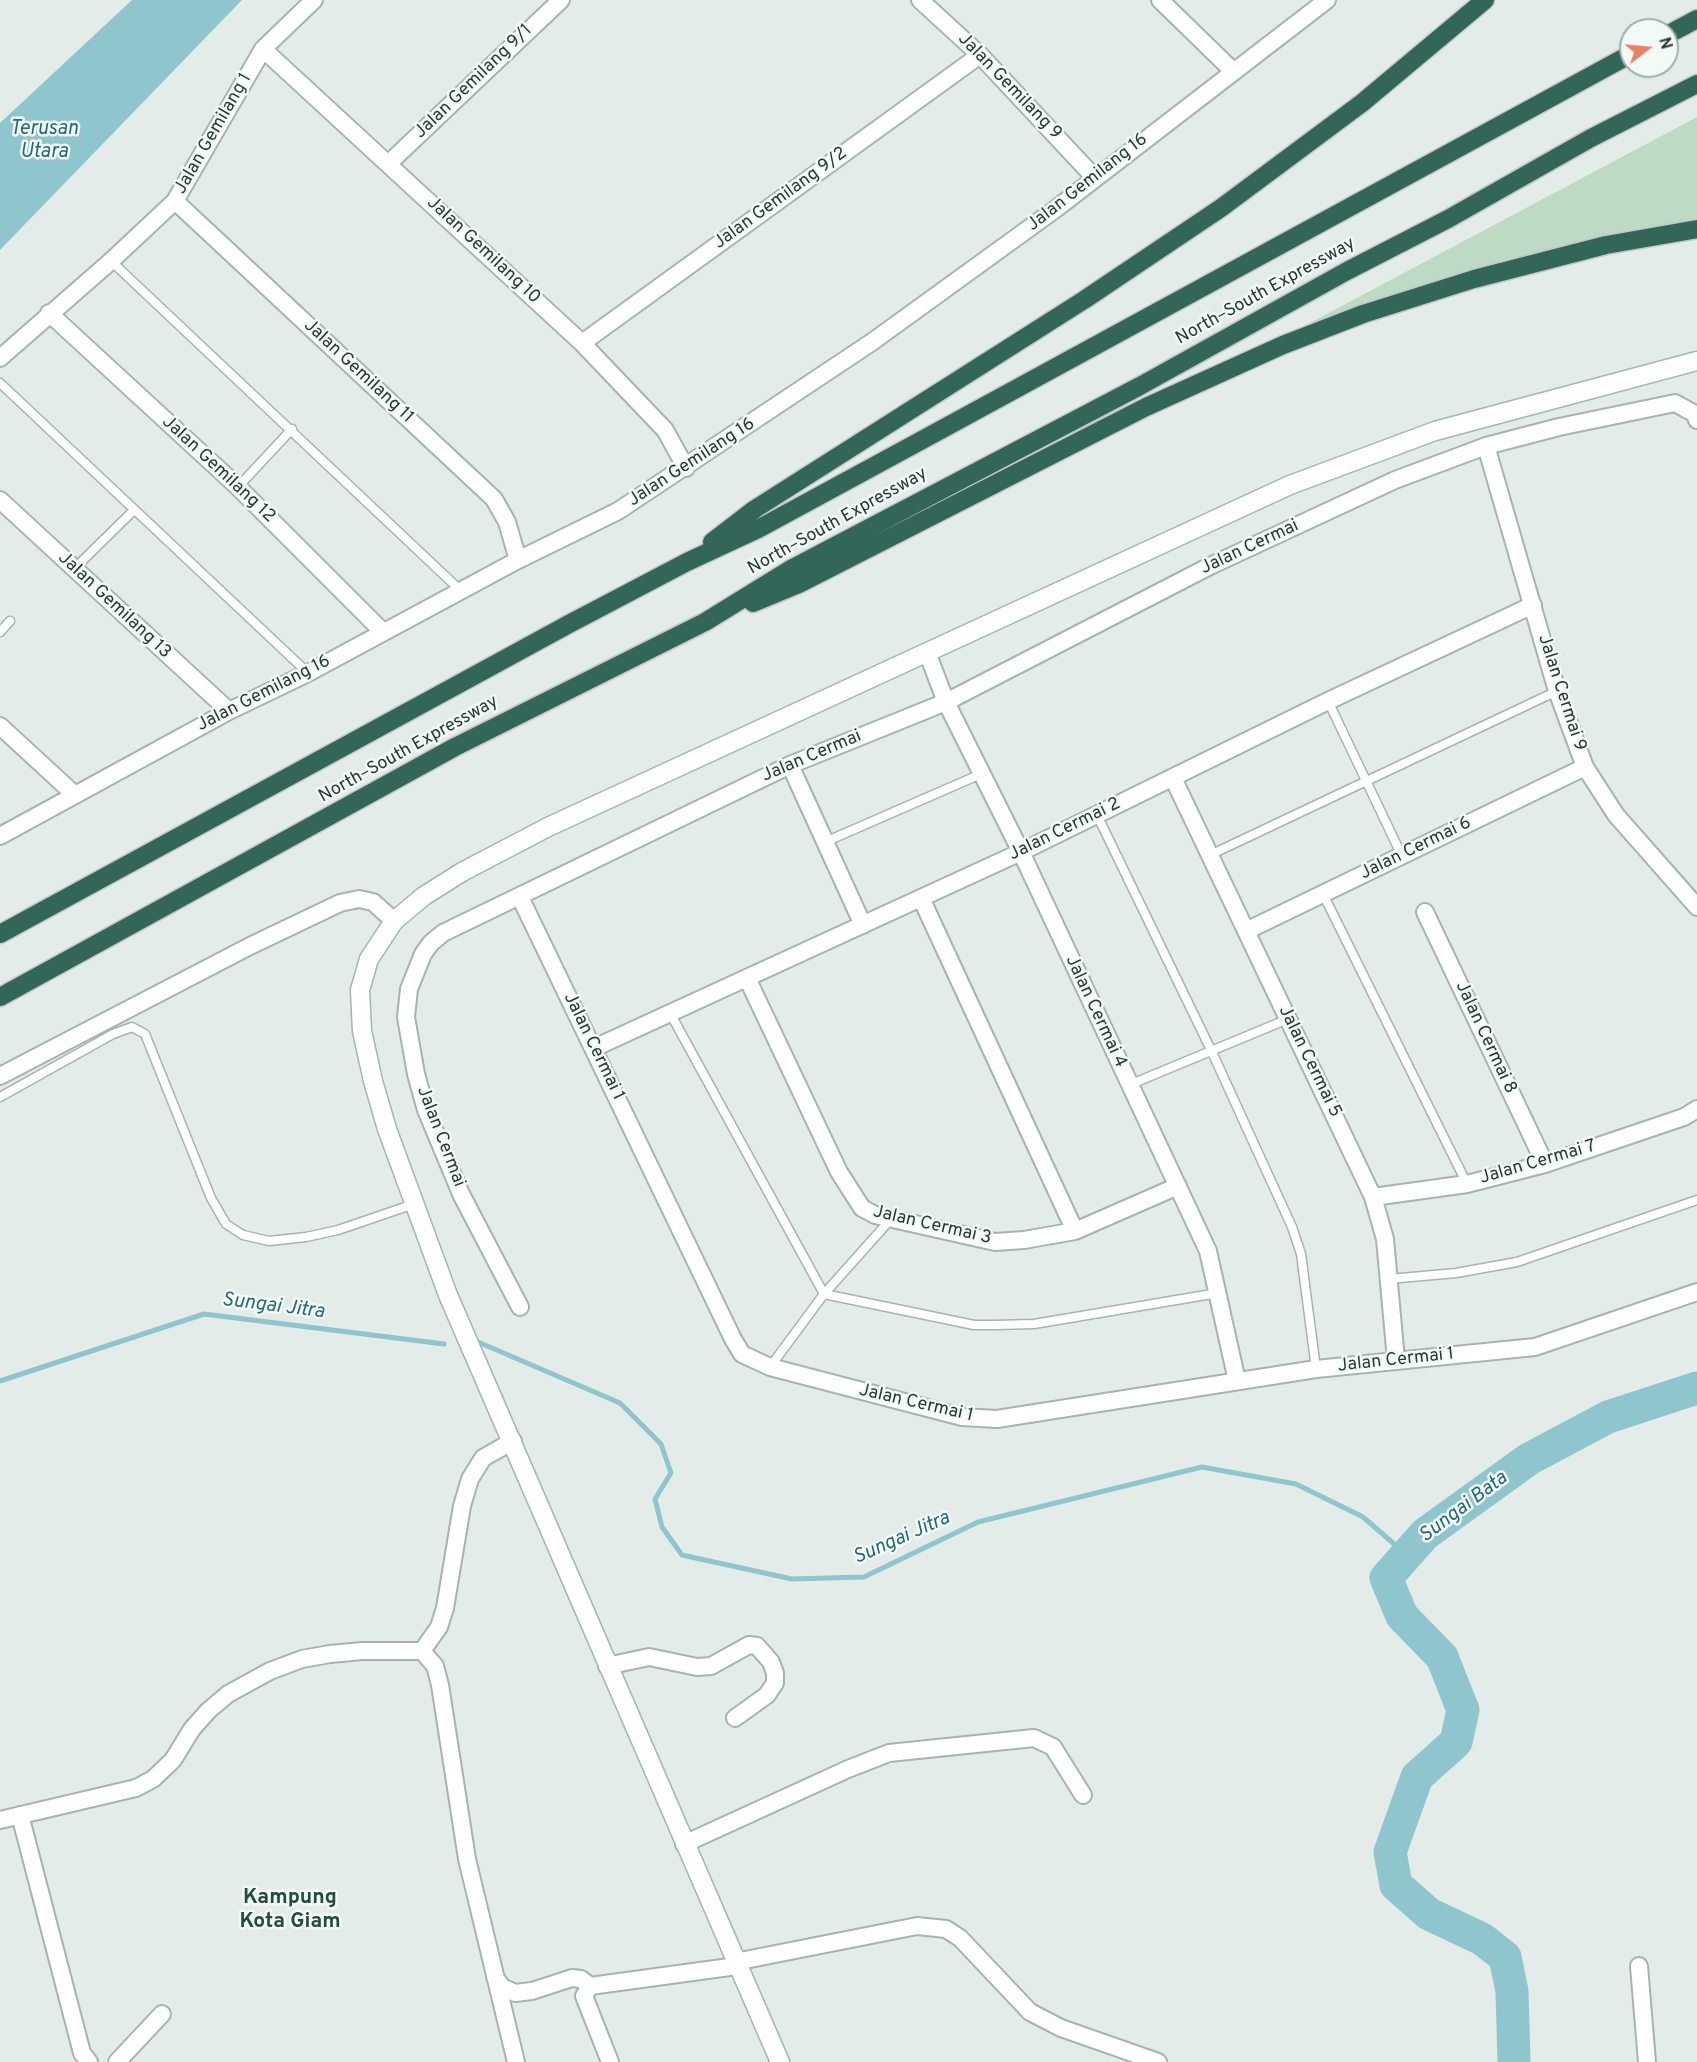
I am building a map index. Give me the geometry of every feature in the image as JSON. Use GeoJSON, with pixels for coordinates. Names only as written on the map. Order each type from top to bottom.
{"type":"FeatureCollection","features":[{"type":"Feature","properties":{"kind":"highway"},"geometry":{"type":"LineString","coordinates":[[687,562],[755,509],[1084,300],[1221,208],[1362,104],[1485,0]]}},
{"type":"Feature","properties":{"kind":"highway"},"geometry":{"type":"LineString","coordinates":[[1679,29],[1697,19]]}},
{"type":"Feature","properties":{"kind":"highway","name":"North–South Expressway"},"geometry":{"type":"LineString","coordinates":[[0,934],[687,562],[758,529],[1619,61]]}},
{"type":"Feature","properties":{"kind":"highway","name":"North–South Expressway"},"geometry":{"type":"LineString","coordinates":[[0,998],[455,747],[705,622],[791,569],[1140,386],[1347,271],[1448,219],[1591,138],[1697,84]]}},
{"type":"Feature","properties":{"kind":"highway"},"geometry":{"type":"LineString","coordinates":[[705,622],[800,584],[1146,407],[1283,345],[1364,314],[1474,279],[1595,248],[1697,229]]}},
{"type":"Feature","properties":{"kind":"street","name":"Jalan Gemilang 1"},"geometry":{"type":"LineString","coordinates":[[0,358],[111,261],[175,201],[263,49],[314,0]]}},
{"type":"Feature","properties":{"kind":"street","name":"Jalan Gemilang 9/1"},"geometry":{"type":"LineString","coordinates":[[388,164],[561,0]]}},
{"type":"Feature","properties":{"kind":"street","name":"Jalan Gemilang 9"},"geometry":{"type":"LineString","coordinates":[[920,0],[980,55],[1094,177]]}},
{"type":"Feature","properties":{"kind":"street"},"geometry":{"type":"LineString","coordinates":[[1160,0],[1234,72]]}},
{"type":"Feature","properties":{"kind":"street","name":"Jalan Gemilang 16"},"geometry":{"type":"LineString","coordinates":[[0,836],[229,711],[308,673],[460,590],[618,511],[687,468],[872,342],[1057,208],[1094,177],[1327,0]]}},
{"type":"Feature","properties":{"kind":"street","name":"Jalan Gemilang 10"},"geometry":{"type":"LineString","coordinates":[[263,49],[582,343],[665,430],[687,468]]}},
{"type":"Feature","properties":{"kind":"street","name":"Jalan Gemilang 9/2"},"geometry":{"type":"LineString","coordinates":[[582,343],[980,55]]}},
{"type":"Feature","properties":{"kind":"street","name":"Jalan Gemilang 11"},"geometry":{"type":"LineString","coordinates":[[175,201],[494,499],[507,522],[518,560]]}},
{"type":"Feature","properties":{"kind":"street","name":"Jalan Gemilang 12"},"geometry":{"type":"LineString","coordinates":[[49,313],[238,487],[382,631]]}},
{"type":"Feature","properties":{"kind":"street"},"geometry":{"type":"LineString","coordinates":[[780,2062],[448,1295],[414,1204],[387,1129],[362,1031],[360,990],[369,959],[394,921],[424,896],[462,872],[548,827],[1269,494],[1348,462],[1435,431],[1495,413],[1697,361]]}},
{"type":"Feature","properties":{"kind":"street","name":"Jalan Cermai"},"geometry":{"type":"LineString","coordinates":[[520,1307],[461,1194],[426,1110],[406,1017],[409,989],[416,967],[431,943],[469,920],[790,765],[946,702],[1210,566],[1395,480],[1486,446],[1559,427],[1675,403],[1695,414],[1697,420]]}},
{"type":"Feature","properties":{"kind":"street","name":"Jalan Cermai 9"},"geometry":{"type":"LineString","coordinates":[[1486,446],[1557,691],[1585,767],[1616,815],[1697,907]]}},
{"type":"Feature","properties":{"kind":"street","name":"Jalan Gemilang 13"},"geometry":{"type":"LineString","coordinates":[[0,500],[229,711]]}},
{"type":"Feature","properties":{"kind":"street","name":"Jalan Cermai 2"},"geometry":{"type":"LineString","coordinates":[[594,1048],[1021,852],[1328,701],[1533,605]]}},
{"type":"Feature","properties":{"kind":"street","name":"Jalan Cermai 4"},"geometry":{"type":"LineString","coordinates":[[927,652],[946,702],[1021,852],[1208,1251],[1237,1381]]}},
{"type":"Feature","properties":{"kind":"street"},"geometry":{"type":"LineString","coordinates":[[0,726],[75,795]]}},
{"type":"Feature","properties":{"kind":"street"},"geometry":{"type":"LineString","coordinates":[[790,765],[862,925]]}},
{"type":"Feature","properties":{"kind":"street","name":"Jalan Cermai 6"},"geometry":{"type":"LineString","coordinates":[[1246,932],[1585,767]]}},
{"type":"Feature","properties":{"kind":"street","name":"Jalan Cermai 5"},"geometry":{"type":"LineString","coordinates":[[1173,778],[1373,1197],[1385,1239],[1396,1360]]}},
{"type":"Feature","properties":{"kind":"street","name":"Jalan Cermai 1"},"geometry":{"type":"LineString","coordinates":[[520,897],[733,1339],[742,1354],[771,1367],[962,1417],[984,1419],[1016,1417],[1316,1369],[1535,1347],[1697,1292]]}},
{"type":"Feature","properties":{"kind":"street"},"geometry":{"type":"LineString","coordinates":[[0,1076],[250,946],[340,903],[358,898],[373,902],[394,921]]}},
{"type":"Feature","properties":{"kind":"street"},"geometry":{"type":"LineString","coordinates":[[921,898],[1076,1231]]}},
{"type":"Feature","properties":{"kind":"street","name":"Jalan Cermai 8"},"geometry":{"type":"LineString","coordinates":[[1425,912],[1545,1164]]}},
{"type":"Feature","properties":{"kind":"street","name":"Jalan Cermai 3"},"geometry":{"type":"LineString","coordinates":[[747,978],[808,1112],[852,1196],[862,1208],[875,1215],[995,1242],[1049,1238],[1076,1231],[1178,1186]]}},
{"type":"Feature","properties":{"kind":"street","name":"Jalan Cermai 7"},"geometry":{"type":"LineString","coordinates":[[1373,1197],[1467,1184],[1545,1164],[1684,1117],[1697,1109]]}},
{"type":"Feature","properties":{"kind":"street"},"geometry":{"type":"LineString","coordinates":[[422,1651],[439,1626],[445,1608],[462,1506],[470,1479],[483,1458],[513,1441]]}},
{"type":"Feature","properties":{"kind":"street"},"geometry":{"type":"LineString","coordinates":[[607,1666],[649,1656],[697,1666],[711,1666],[749,1645],[757,1646],[771,1662],[775,1673],[775,1683],[767,1695],[735,1718]]}},
{"type":"Feature","properties":{"kind":"street"},"geometry":{"type":"LineString","coordinates":[[0,1820],[136,1788],[153,1779],[173,1760],[192,1729],[208,1711],[228,1694],[270,1671],[302,1659],[330,1654],[362,1651],[422,1651],[435,1666],[440,1685],[467,1859],[516,2062]]}},
{"type":"Feature","properties":{"kind":"street"},"geometry":{"type":"LineString","coordinates":[[684,1844],[848,1769],[889,1753],[1034,1738],[1053,1747],[1083,1795]]}},
{"type":"Feature","properties":{"kind":"street"},"geometry":{"type":"LineString","coordinates":[[20,1815],[82,2053],[89,2062]]}},
{"type":"Feature","properties":{"kind":"street"},"geometry":{"type":"LineString","coordinates":[[493,1973],[502,1987],[515,1993],[532,1991],[572,1978],[581,1979],[590,1986],[736,1964],[917,1926],[946,1929],[960,1938],[1030,2012],[1061,2028],[1158,2062]]}},
{"type":"Feature","properties":{"kind":"street"},"geometry":{"type":"LineString","coordinates":[[1639,1966],[1647,2062]]}},
{"type":"Feature","properties":{"kind":"street"},"geometry":{"type":"LineString","coordinates":[[590,1986],[584,1996],[610,2062]]}},
{"type":"Feature","properties":{"kind":"street"},"geometry":{"type":"LineString","coordinates":[[117,2062],[162,2014]]}},
{"type":"Feature","properties":{"kind":"lane"},"geometry":{"type":"LineString","coordinates":[[111,261],[292,429],[460,590]]}},
{"type":"Feature","properties":{"kind":"lane"},"geometry":{"type":"LineString","coordinates":[[0,383],[133,511],[308,673]]}},
{"type":"Feature","properties":{"kind":"lane"},"geometry":{"type":"LineString","coordinates":[[238,487],[292,429]]}},
{"type":"Feature","properties":{"kind":"lane"},"geometry":{"type":"LineString","coordinates":[[74,568],[133,511]]}},
{"type":"Feature","properties":{"kind":"lane"},"geometry":{"type":"LineString","coordinates":[[0,632],[10,621]]}},
{"type":"Feature","properties":{"kind":"lane"},"geometry":{"type":"LineString","coordinates":[[1210,855],[1557,691]]}},
{"type":"Feature","properties":{"kind":"lane"},"geometry":{"type":"LineString","coordinates":[[1328,701],[1402,856]]}},
{"type":"Feature","properties":{"kind":"lane"},"geometry":{"type":"LineString","coordinates":[[825,842],[981,774]]}},
{"type":"Feature","properties":{"kind":"lane"},"geometry":{"type":"LineString","coordinates":[[1097,815],[1212,1052],[1292,1227],[1301,1254],[1316,1369]]}},
{"type":"Feature","properties":{"kind":"lane"},"geometry":{"type":"LineString","coordinates":[[1323,894],[1467,1184]]}},
{"type":"Feature","properties":{"kind":"lane"},"geometry":{"type":"LineString","coordinates":[[670,1013],[824,1294],[974,1325],[994,1325],[1034,1324],[1219,1293]]}},
{"type":"Feature","properties":{"kind":"lane"},"geometry":{"type":"LineString","coordinates":[[1129,1085],[1288,1019]]}},
{"type":"Feature","properties":{"kind":"lane"},"geometry":{"type":"LineString","coordinates":[[0,1097],[113,1034],[132,1027],[145,1034],[211,1198],[226,1224],[243,1235],[269,1241],[306,1237],[338,1230],[414,1204]]}},
{"type":"Feature","properties":{"kind":"lane"},"geometry":{"type":"LineString","coordinates":[[1389,1279],[1456,1273],[1517,1262],[1697,1200]]}},
{"type":"Feature","properties":{"kind":"lane"},"geometry":{"type":"LineString","coordinates":[[771,1367],[824,1294],[892,1219]]}},
{"type":"Feature","properties":{"kind":"green space"},"geometry":{"type":"Polygon","coordinates":[[[1697,117],[1697,225],[1276,341],[1697,117]]]}},
{"type":"Feature","properties":{"kind":"water","name":"Terusan Utara"},"geometry":{"type":"Polygon","coordinates":[[[132,0],[242,0],[0,250],[0,123],[132,0]]]}},
{"type":"Feature","properties":{"kind":"waterway","name":"Sungai Jitra"},"geometry":{"type":"LineString","coordinates":[[0,1381],[204,1314],[444,1344]]}},
{"type":"Feature","properties":{"kind":"waterway","name":"Sungai Jitra"},"geometry":{"type":"LineString","coordinates":[[478,1342],[620,1403],[661,1444],[671,1473],[655,1499],[662,1527],[682,1555],[792,1579],[864,1577],[978,1522],[1202,1467],[1296,1484],[1363,1517],[1407,1555]]}},
{"type":"Feature","properties":{"kind":"waterway","name":"Sungai Bata"},"geometry":{"type":"LineString","coordinates":[[1514,2062],[1512,1991],[1505,1957],[1482,1939],[1429,1914],[1396,1885],[1390,1852],[1417,1777],[1456,1742],[1463,1710],[1442,1657],[1402,1616],[1386,1578],[1425,1534],[1529,1459],[1608,1417],[1697,1388]]}},
{"type":"Feature","properties":{"kind":"district","name":"Kampung Kota Giam"},"geometry":{"type":"Point","coordinates":[290,1911]}}]}
